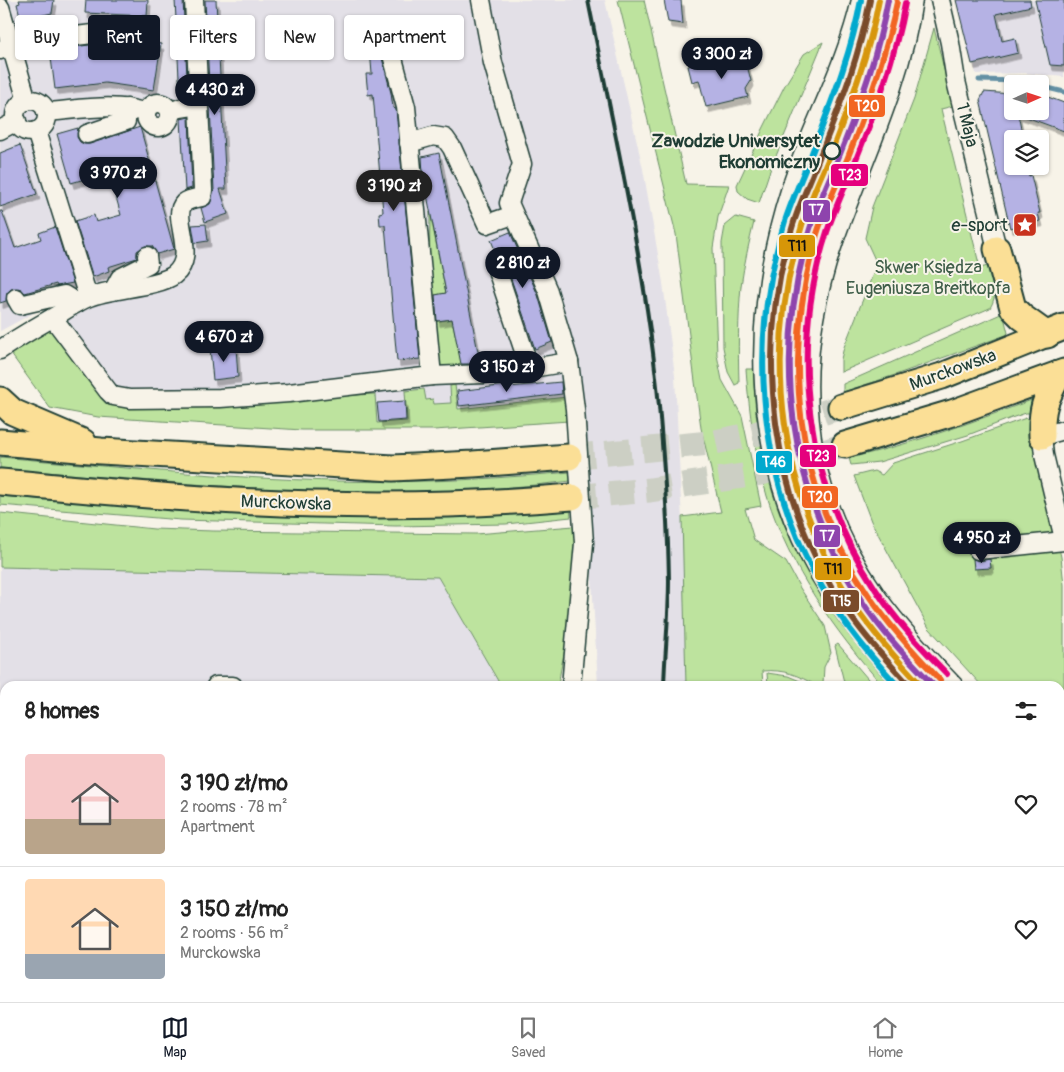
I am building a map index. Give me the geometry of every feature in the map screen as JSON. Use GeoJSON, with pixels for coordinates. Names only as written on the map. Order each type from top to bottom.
{"type":"FeatureCollection","features":[{"type":"Feature","properties":{"kind":"highway"},"geometry":{"type":"LineString","coordinates":[[997,249],[1013,308],[1022,317],[1056,331]]}},
{"type":"Feature","properties":{"kind":"highway","name":"Murckowska"},"geometry":{"type":"LineString","coordinates":[[841,407],[942,376],[1056,331]]}},
{"type":"Feature","properties":{"kind":"highway"},"geometry":{"type":"LineString","coordinates":[[1053,433],[1041,418],[1044,402],[1062,373]]}},
{"type":"Feature","properties":{"kind":"highway"},"geometry":{"type":"LineString","coordinates":[[845,445],[952,413],[1062,373]]}},
{"type":"Feature","properties":{"kind":"highway"},"geometry":{"type":"LineString","coordinates":[[0,400],[13,412],[101,451]]}},
{"type":"Feature","properties":{"kind":"highway"},"geometry":{"type":"LineString","coordinates":[[0,442],[101,451],[393,468],[569,457]]}},
{"type":"Feature","properties":{"kind":"highway","name":"Murckowska"},"geometry":{"type":"LineString","coordinates":[[0,482],[219,500],[312,504],[435,505],[504,502],[572,496]]}},
{"type":"Feature","properties":{"kind":"street"},"geometry":{"type":"LineString","coordinates":[[0,350],[82,300],[114,289],[166,280],[176,273],[183,262],[185,248],[180,212],[184,203],[202,197],[203,190],[194,0]]}},
{"type":"Feature","properties":{"kind":"street"},"geometry":{"type":"LineString","coordinates":[[481,0],[493,63],[522,164],[508,203],[548,291],[569,362],[584,543],[570,681]]}},
{"type":"Feature","properties":{"kind":"street"},"geometry":{"type":"LineString","coordinates":[[861,0],[848,45],[790,190],[772,258],[764,320],[763,368],[766,410],[772,451],[781,487],[805,548],[820,576],[847,616],[901,681]]}},
{"type":"Feature","properties":{"kind":"street"},"geometry":{"type":"LineString","coordinates":[[912,0],[909,25],[897,72],[835,239],[819,294],[810,342],[808,407],[812,446],[821,484],[834,524],[854,562],[890,615],[949,681]]}},
{"type":"Feature","properties":{"kind":"street","name":"1 Maja"},"geometry":{"type":"LineString","coordinates":[[940,0],[956,81],[997,249]]}},
{"type":"Feature","properties":{"kind":"street"},"geometry":{"type":"LineString","coordinates":[[0,7],[6,48],[27,101]]}},
{"type":"Feature","properties":{"kind":"street"},"geometry":{"type":"LineString","coordinates":[[6,48],[23,42],[88,35]]}},
{"type":"Feature","properties":{"kind":"street"},"geometry":{"type":"LineString","coordinates":[[393,60],[406,107],[432,376]]}},
{"type":"Feature","properties":{"kind":"street"},"geometry":{"type":"LineString","coordinates":[[27,101],[41,104],[46,112],[45,125],[36,131],[25,130],[19,126],[16,111],[20,105],[27,101]]}},
{"type":"Feature","properties":{"kind":"street"},"geometry":{"type":"LineString","coordinates":[[46,112],[127,108],[145,113],[146,121],[152,126],[160,127],[167,124],[170,112],[180,108],[199,105]]}},
{"type":"Feature","properties":{"kind":"street"},"geometry":{"type":"LineString","coordinates":[[87,134],[126,121],[127,108]]}},
{"type":"Feature","properties":{"kind":"street"},"geometry":{"type":"LineString","coordinates":[[0,130],[17,121]]}},
{"type":"Feature","properties":{"kind":"street"},"geometry":{"type":"LineString","coordinates":[[36,131],[82,300]]}},
{"type":"Feature","properties":{"kind":"street"},"geometry":{"type":"LineString","coordinates":[[409,143],[433,136],[445,138],[452,148],[487,224],[513,215]]}},
{"type":"Feature","properties":{"kind":"street"},"geometry":{"type":"LineString","coordinates":[[114,289],[120,278],[148,264],[147,256]]}},
{"type":"Feature","properties":{"kind":"street"},"geometry":{"type":"LineString","coordinates":[[498,272],[530,369]]}},
{"type":"Feature","properties":{"kind":"street"},"geometry":{"type":"LineString","coordinates":[[16,298],[20,304],[64,296],[82,300]]}},
{"type":"Feature","properties":{"kind":"street"},"geometry":{"type":"LineString","coordinates":[[53,318],[108,391],[117,397],[130,399],[220,398],[279,394],[432,376],[460,376],[530,369],[569,362]]}},
{"type":"Feature","properties":{"kind":"street"},"geometry":{"type":"LineString","coordinates":[[978,550],[1064,540],[1044,455],[1053,433]]}},
{"type":"Feature","properties":{"kind":"shaded area"},"geometry":{"type":"Polygon","coordinates":[[[0,0],[605,0],[643,169],[663,283],[675,376],[683,543],[686,681],[598,681],[590,544],[579,409],[380,425],[131,395],[118,390],[88,351],[64,315],[39,310],[0,331],[0,0]]]}},
{"type":"Feature","properties":{"kind":"shaded area"},"geometry":{"type":"Polygon","coordinates":[[[956,0],[1064,0],[1064,77],[1025,73],[976,74],[974,64],[972,64],[956,0]]]}},
{"type":"Feature","properties":{"kind":"shaded area"},"geometry":{"type":"Polygon","coordinates":[[[0,567],[438,577],[498,681],[0,681],[0,567]]]}},
{"type":"Feature","properties":{"kind":"green space"},"geometry":{"type":"Polygon","coordinates":[[[618,0],[644,0],[686,184],[729,185],[718,217],[713,248],[717,355],[722,380],[742,416],[761,506],[745,509],[754,540],[786,562],[800,588],[825,626],[831,653],[824,667],[823,681],[807,681],[791,674],[777,671],[762,671],[763,681],[686,681],[682,517],[721,512],[701,428],[676,234],[618,0]]]}},
{"type":"Feature","properties":{"kind":"green space","name":"Skwer Księdza Eugeniusza Breitkopfa"},"geometry":{"type":"Polygon","coordinates":[[[934,28],[953,106],[941,109],[980,268],[992,265],[995,281],[993,303],[990,308],[841,372],[841,359],[844,347],[877,264],[865,238],[872,207],[914,99],[934,28]]]}},
{"type":"Feature","properties":{"kind":"green space"},"geometry":{"type":"Polygon","coordinates":[[[823,42],[769,173],[759,203],[747,199],[738,191],[737,185],[763,129],[785,85],[804,54],[823,42]]]}},
{"type":"Feature","properties":{"kind":"green space"},"geometry":{"type":"Polygon","coordinates":[[[430,212],[446,293],[429,296],[430,212]]]}},
{"type":"Feature","properties":{"kind":"green space"},"geometry":{"type":"Polygon","coordinates":[[[736,217],[754,222],[741,286],[738,334],[739,383],[735,385],[728,372],[723,347],[722,243],[725,226],[736,217]]]}},
{"type":"Feature","properties":{"kind":"green space"},"geometry":{"type":"Polygon","coordinates":[[[1003,313],[1008,333],[1006,335],[843,392],[843,384],[1003,313]]]}},
{"type":"Feature","properties":{"kind":"green space"},"geometry":{"type":"Polygon","coordinates":[[[452,319],[462,366],[440,369],[433,322],[452,319]]]}},
{"type":"Feature","properties":{"kind":"green space"},"geometry":{"type":"Polygon","coordinates":[[[47,325],[110,402],[267,400],[375,394],[377,423],[407,421],[405,391],[424,389],[426,400],[433,399],[434,404],[451,403],[450,386],[455,385],[458,409],[567,397],[569,421],[434,430],[302,430],[98,417],[50,408],[11,354],[47,325]]]}},
{"type":"Feature","properties":{"kind":"green space"},"geometry":{"type":"Polygon","coordinates":[[[746,369],[754,369],[756,415],[763,459],[775,501],[791,541],[811,579],[835,616],[887,681],[879,681],[847,643],[815,597],[788,549],[767,496],[759,465],[746,369]]]}},
{"type":"Feature","properties":{"kind":"green space"},"geometry":{"type":"Polygon","coordinates":[[[1037,398],[1032,413],[1026,413],[968,435],[879,462],[851,465],[849,458],[921,439],[1037,398]]]}},
{"type":"Feature","properties":{"kind":"green space"},"geometry":{"type":"Polygon","coordinates":[[[1026,418],[1034,421],[1047,495],[1061,557],[1064,585],[1064,681],[977,681],[929,628],[871,521],[854,476],[874,471],[882,475],[893,463],[1026,418]]]}},
{"type":"Feature","properties":{"kind":"green space"},"geometry":{"type":"Polygon","coordinates":[[[0,457],[160,471],[320,481],[445,480],[571,472],[571,481],[500,488],[357,492],[214,485],[0,468],[0,457]]]}},
{"type":"Feature","properties":{"kind":"green space"},"geometry":{"type":"Polygon","coordinates":[[[0,496],[285,516],[428,518],[570,509],[571,517],[506,524],[396,526],[181,520],[0,505],[0,496]]]}},
{"type":"Feature","properties":{"kind":"green space"},"geometry":{"type":"Polygon","coordinates":[[[0,513],[154,529],[213,531],[476,534],[574,526],[574,594],[559,681],[498,681],[438,577],[0,567],[0,513]]]}},
{"type":"Feature","properties":{"kind":"green space"},"geometry":{"type":"Polygon","coordinates":[[[838,644],[870,681],[844,681],[835,646],[838,644]]]}},
{"type":"Feature","properties":{"kind":"green space"},"geometry":{"type":"Polygon","coordinates":[[[767,673],[788,676],[800,681],[768,681],[767,673]]]}},
{"type":"Feature","properties":{"kind":"building"},"geometry":{"type":"Polygon","coordinates":[[[19,0],[54,0],[52,13],[43,15],[20,15],[17,4],[20,3],[19,0]]]}},
{"type":"Feature","properties":{"kind":"building"},"geometry":{"type":"Polygon","coordinates":[[[86,0],[148,0],[147,15],[85,13],[86,0]]]}},
{"type":"Feature","properties":{"kind":"building"},"geometry":{"type":"Polygon","coordinates":[[[175,0],[183,0],[184,15],[176,15],[175,0]]]}},
{"type":"Feature","properties":{"kind":"building"},"geometry":{"type":"Polygon","coordinates":[[[205,0],[216,0],[217,15],[206,15],[205,0]]]}},
{"type":"Feature","properties":{"kind":"building"},"geometry":{"type":"Polygon","coordinates":[[[664,0],[681,0],[683,24],[668,22],[664,0]]]}},
{"type":"Feature","properties":{"kind":"building"},"geometry":{"type":"Polygon","coordinates":[[[956,0],[1030,0],[1031,6],[996,14],[1002,41],[1015,38],[1018,53],[972,64],[956,0]]]}},
{"type":"Feature","properties":{"kind":"building"},"geometry":{"type":"Polygon","coordinates":[[[1035,0],[1064,0],[1064,66],[1050,65],[1035,0]]]}},
{"type":"Feature","properties":{"kind":"building"},"geometry":{"type":"Polygon","coordinates":[[[88,45],[88,60],[159,60],[154,90],[105,83],[55,89],[51,60],[78,60],[78,46],[88,45]]]}},
{"type":"Feature","properties":{"kind":"building"},"geometry":{"type":"Polygon","coordinates":[[[732,56],[734,64],[746,61],[751,81],[746,89],[748,97],[706,107],[699,80],[692,82],[688,66],[732,56]]]}},
{"type":"Feature","properties":{"kind":"building"},"geometry":{"type":"Polygon","coordinates":[[[178,60],[186,60],[188,96],[180,97],[178,60]]]}},
{"type":"Feature","properties":{"kind":"building"},"geometry":{"type":"Polygon","coordinates":[[[208,60],[219,60],[226,189],[220,189],[228,214],[205,222],[201,208],[210,204],[214,190],[208,60]]]}},
{"type":"Feature","properties":{"kind":"building"},"geometry":{"type":"Polygon","coordinates":[[[371,60],[383,60],[393,108],[396,109],[420,359],[397,361],[385,225],[380,225],[379,213],[383,212],[373,94],[368,95],[366,74],[372,74],[371,60]]]}},
{"type":"Feature","properties":{"kind":"building"},"geometry":{"type":"Polygon","coordinates":[[[984,92],[1004,93],[1004,120],[1019,120],[1021,130],[1004,130],[1004,175],[1031,175],[1040,213],[1038,213],[1040,221],[1010,228],[980,100],[984,92]]]}},
{"type":"Feature","properties":{"kind":"building"},"geometry":{"type":"Polygon","coordinates":[[[1049,97],[1064,103],[1064,131],[1034,120],[1049,120],[1049,97]]]}},
{"type":"Feature","properties":{"kind":"building"},"geometry":{"type":"Polygon","coordinates":[[[189,117],[192,188],[185,190],[181,119],[189,117]]]}},
{"type":"Feature","properties":{"kind":"building"},"geometry":{"type":"Polygon","coordinates":[[[140,127],[174,249],[157,254],[152,246],[145,246],[137,251],[137,258],[108,267],[109,271],[93,277],[75,221],[94,215],[96,222],[121,215],[109,172],[71,183],[57,134],[78,128],[77,137],[80,142],[90,144],[140,127]]]}},
{"type":"Feature","properties":{"kind":"building"},"geometry":{"type":"Polygon","coordinates":[[[20,145],[37,194],[0,207],[0,153],[20,145]]]}},
{"type":"Feature","properties":{"kind":"building"},"geometry":{"type":"Polygon","coordinates":[[[439,153],[480,362],[474,364],[461,364],[452,319],[437,321],[435,295],[446,293],[423,174],[422,157],[439,153]]]}},
{"type":"Feature","properties":{"kind":"building"},"geometry":{"type":"Polygon","coordinates":[[[0,211],[2,211],[15,248],[41,239],[39,233],[55,227],[73,283],[57,286],[56,284],[25,293],[21,289],[11,289],[7,293],[6,301],[0,303],[0,211]]]}},
{"type":"Feature","properties":{"kind":"building"},"geometry":{"type":"Polygon","coordinates":[[[206,224],[208,241],[195,243],[192,225],[206,224]]]}},
{"type":"Feature","properties":{"kind":"building"},"geometry":{"type":"Polygon","coordinates":[[[510,232],[538,295],[552,342],[535,349],[508,270],[505,265],[500,263],[491,240],[510,232]]]}},
{"type":"Feature","properties":{"kind":"building"},"geometry":{"type":"Polygon","coordinates":[[[236,347],[238,377],[213,380],[210,349],[236,347]]]}},
{"type":"Feature","properties":{"kind":"building"},"geometry":{"type":"Polygon","coordinates":[[[561,382],[562,394],[459,406],[457,391],[508,385],[508,387],[561,382]]]}},
{"type":"Feature","properties":{"kind":"building"},"geometry":{"type":"Polygon","coordinates":[[[405,401],[406,420],[379,422],[377,403],[405,401]]]}},
{"type":"Feature","properties":{"kind":"building"},"geometry":{"type":"Polygon","coordinates":[[[973,559],[979,561],[990,559],[991,568],[974,569],[973,559]]]}},
{"type":"Feature","properties":{"kind":"waterway"},"geometry":{"type":"LineString","coordinates":[[979,80],[1004,81]]}},
{"type":"Feature","properties":{"kind":"waterway"},"geometry":{"type":"LineString","coordinates":[[1049,88],[1064,92]]}},
{"type":"Feature","properties":{"kind":"tunnel"},"geometry":{"type":"LineString","coordinates":[[569,457],[710,443],[755,434],[841,407]]}},
{"type":"Feature","properties":{"kind":"tunnel"},"geometry":{"type":"LineString","coordinates":[[572,497],[650,490],[762,473],[845,445]]}},
{"type":"Feature","properties":{"kind":"railway"},"geometry":{"type":"LineString","coordinates":[[588,0],[638,253],[659,406],[666,493],[669,580],[664,681]]}},
{"type":"Feature","properties":{"kind":"transit line","name":"T46"},"geometry":{"type":"LineString","coordinates":[[861,0],[852,41],[785,221],[774,265],[766,309],[763,354],[764,399],[770,444],[780,487],[794,530],[813,571],[831,602],[851,631],[894,681]]}},
{"type":"Feature","properties":{"kind":"transit line","name":"T15"},"geometry":{"type":"LineString","coordinates":[[870,0],[861,41],[849,80],[793,225],[781,274],[774,324],[772,374],[776,424],[786,473],[800,521],[821,568],[847,611],[869,640],[905,681]]}},
{"type":"Feature","properties":{"kind":"transit line","name":"T11"},"geometry":{"type":"LineString","coordinates":[[879,0],[870,40],[858,79],[801,229],[789,277],[782,326],[781,375],[785,423],[794,471],[809,517],[829,562],[862,616],[886,647],[917,681]]}},
{"type":"Feature","properties":{"kind":"transit line","name":"T7"},"geometry":{"type":"LineString","coordinates":[[888,0],[874,59],[861,98],[819,202],[809,232],[798,280],[791,327],[790,375],[794,422],[803,468],[817,513],[836,557],[877,623],[929,681]]}},
{"type":"Feature","properties":{"kind":"transit line","name":"T20"},"geometry":{"type":"LineString","coordinates":[[897,2],[888,41],[869,100],[817,234],[806,281],[800,328],[798,375],[802,421],[811,467],[825,512],[844,555],[885,619],[940,680]]}},
{"type":"Feature","properties":{"kind":"transit line","name":"T23"},"geometry":{"type":"LineString","coordinates":[[905,3],[896,44],[877,103],[827,232],[815,278],[808,324],[807,370],[811,417],[819,462],[833,507],[852,549],[892,613],[947,674]]}},
{"type":"Feature","properties":{"kind":"place","name":"Zawodzie Uniwersytet Ekonomiczny"},"geometry":{"type":"Point","coordinates":[832,151]}},
{"type":"Feature","properties":{"kind":"place","name":"e-sport"},"geometry":{"type":"Point","coordinates":[1025,225]}}]}
